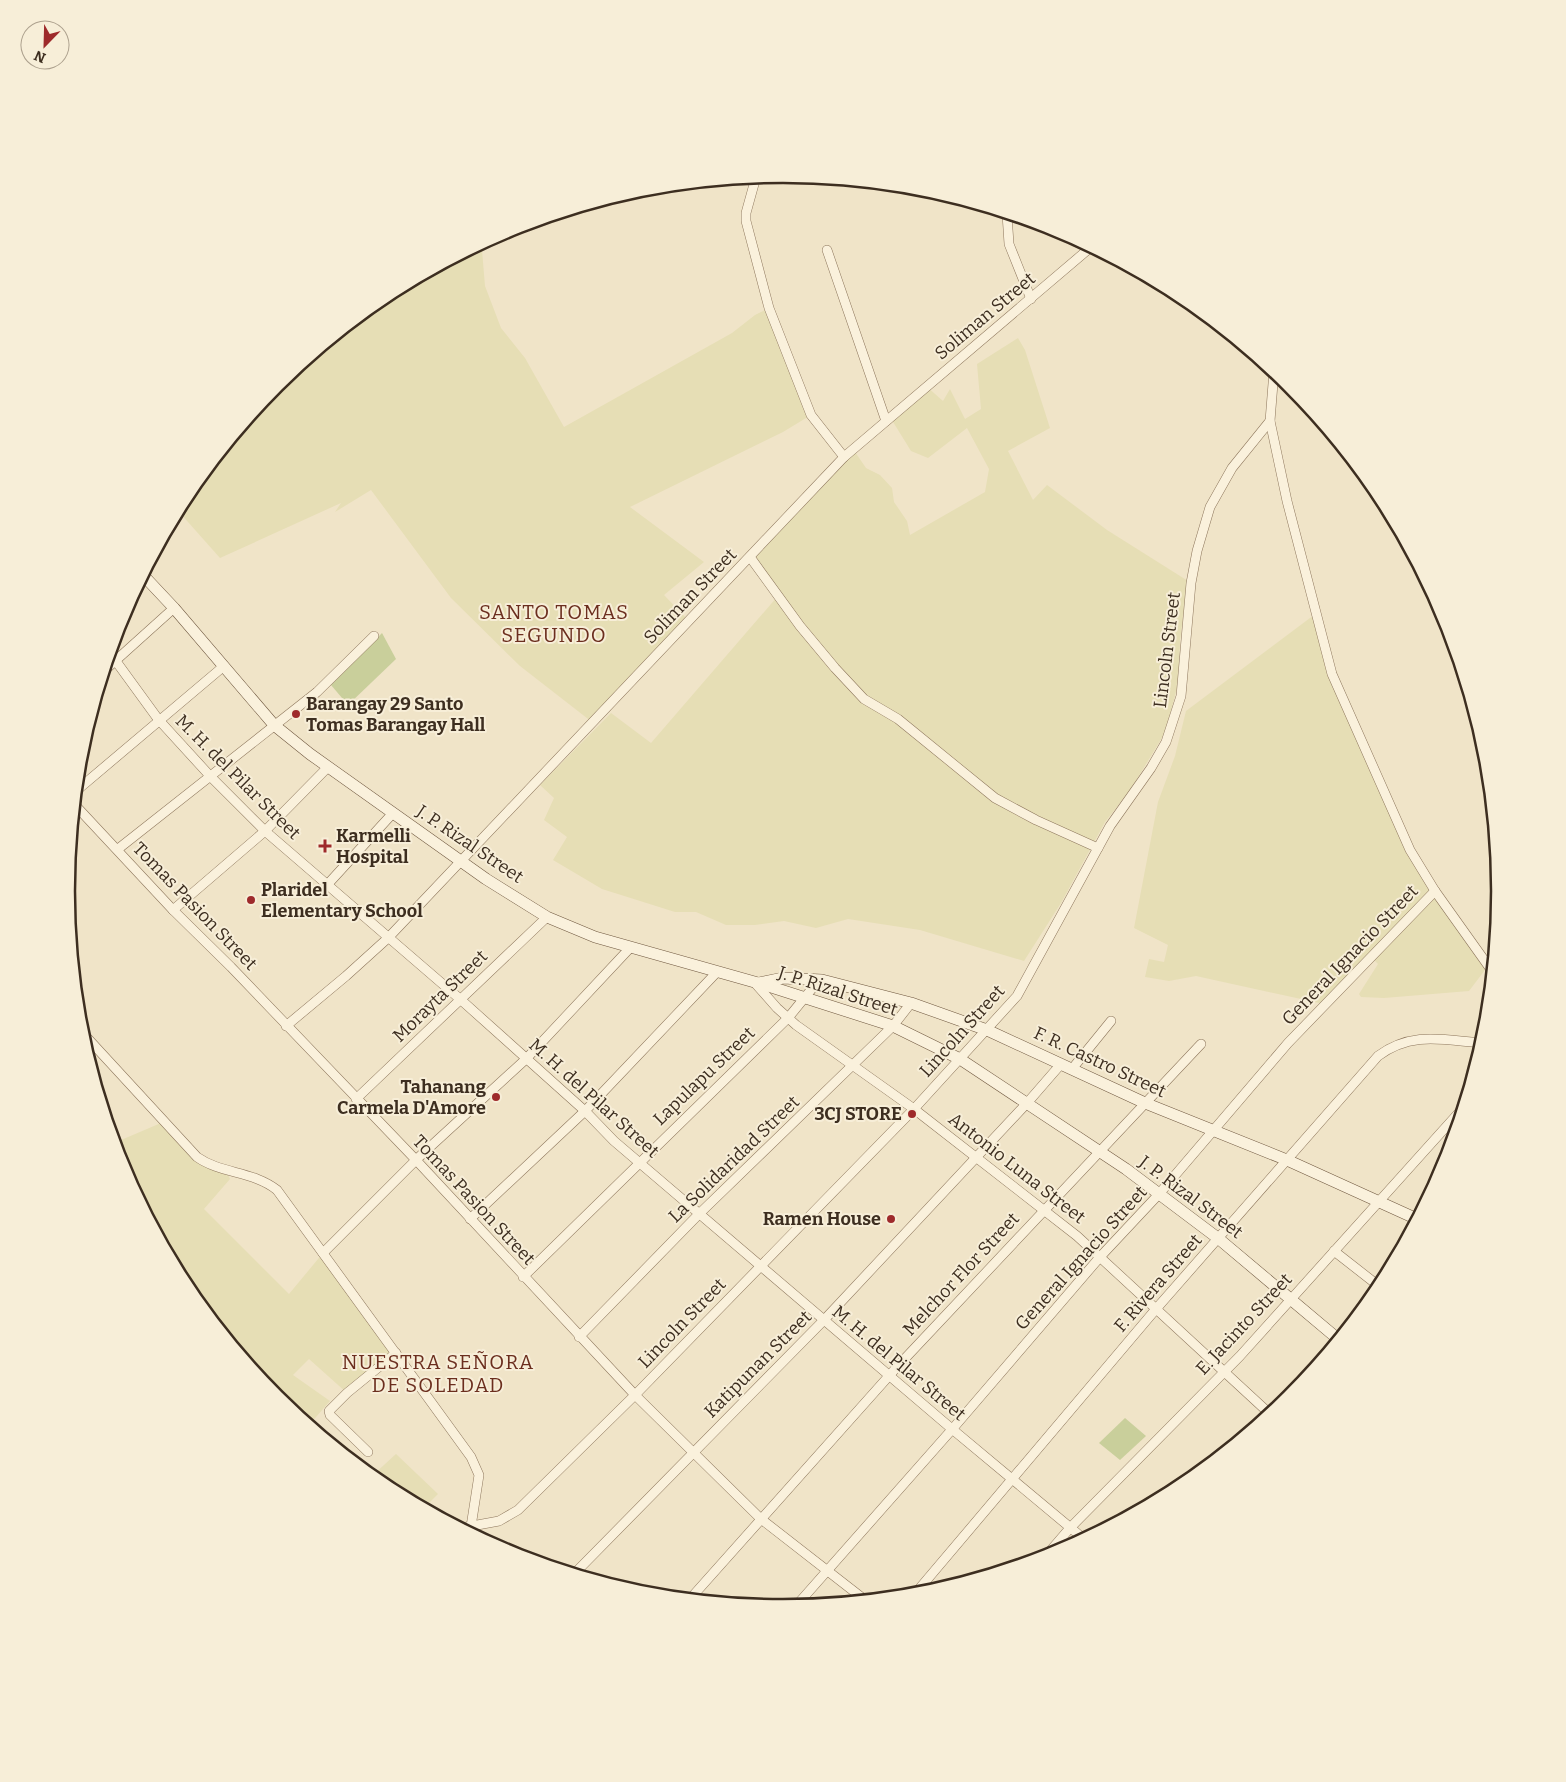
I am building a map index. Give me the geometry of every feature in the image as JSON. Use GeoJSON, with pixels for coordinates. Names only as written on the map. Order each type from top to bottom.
{"type":"FeatureCollection","features":[{"type":"Feature","properties":{"kind":"main road","name":"J. P. Rizal Street"},"geometry":{"type":"LineString","coordinates":[[147,580],[274,725],[293,742],[461,862],[547,917],[629,949],[756,983],[893,1026],[960,1059],[1028,1102],[1159,1194],[1219,1239],[1334,1335]]}},
{"type":"Feature","properties":{"kind":"main road","name":"F. R. Castro Street"},"geometry":{"type":"LineString","coordinates":[[756,983],[783,978],[819,980],[911,1003],[988,1030],[1145,1103],[1287,1160],[1411,1216]]}},
{"type":"Feature","properties":{"kind":"street"},"geometry":{"type":"LineString","coordinates":[[754,184],[746,213],[746,222],[769,308],[811,415],[844,457]]}},
{"type":"Feature","properties":{"kind":"street"},"geometry":{"type":"LineString","coordinates":[[1007,220],[1009,244],[1031,299]]}},
{"type":"Feature","properties":{"kind":"street"},"geometry":{"type":"LineString","coordinates":[[827,250],[886,421]]}},
{"type":"Feature","properties":{"kind":"street","name":"Soliman Street"},"geometry":{"type":"LineString","coordinates":[[286,1026],[388,938],[461,862],[568,745],[844,457],[1086,251]]}},
{"type":"Feature","properties":{"kind":"street"},"geometry":{"type":"LineString","coordinates":[[1273,380],[1270,421],[1287,502],[1332,674],[1410,850],[1435,891],[1487,964]]}},
{"type":"Feature","properties":{"kind":"street","name":"Lincoln Street"},"geometry":{"type":"LineString","coordinates":[[474,1528],[513,1514],[635,1396],[914,1109],[988,1030],[1016,996],[1110,826],[1151,768],[1170,732],[1181,696],[1191,583],[1196,551],[1210,507],[1232,468],[1270,421]]}},
{"type":"Feature","properties":{"kind":"street"},"geometry":{"type":"LineString","coordinates":[[750,557],[777,597],[812,640],[850,684],[871,704],[906,725],[994,798],[1036,820],[1098,848]]}},
{"type":"Feature","properties":{"kind":"street"},"geometry":{"type":"LineString","coordinates":[[113,664],[174,608]]}},
{"type":"Feature","properties":{"kind":"street"},"geometry":{"type":"LineString","coordinates":[[118,850],[317,692],[374,636]]}},
{"type":"Feature","properties":{"kind":"street","name":"M. H. del Pilar Street"},"geometry":{"type":"LineString","coordinates":[[116,661],[158,719],[211,777],[265,831],[460,999],[699,1214],[1078,1534]]}},
{"type":"Feature","properties":{"kind":"street"},"geometry":{"type":"LineString","coordinates":[[84,784],[158,719],[224,666]]}},
{"type":"Feature","properties":{"kind":"street"},"geometry":{"type":"LineString","coordinates":[[173,910],[265,831],[328,767]]}},
{"type":"Feature","properties":{"kind":"street","name":"Tomas Pasion Street"},"geometry":{"type":"LineString","coordinates":[[80,810],[173,910],[416,1160],[635,1396],[762,1519],[858,1594]]}},
{"type":"Feature","properties":{"kind":"street"},"geometry":{"type":"LineString","coordinates":[[328,884],[393,813]]}},
{"type":"Feature","properties":{"kind":"street","name":"General Ignacio Street"},"geometry":{"type":"LineString","coordinates":[[803,1598],[1100,1257],[1159,1194],[1294,1036],[1435,891]]}},
{"type":"Feature","properties":{"kind":"street","name":"Morayta Street"},"geometry":{"type":"LineString","coordinates":[[356,1099],[547,917]]}},
{"type":"Feature","properties":{"kind":"street"},"geometry":{"type":"LineString","coordinates":[[323,1253],[416,1160],[526,1059],[629,949]]}},
{"type":"Feature","properties":{"kind":"street"},"geometry":{"type":"LineString","coordinates":[[470,1219],[585,1111],[717,972]]}},
{"type":"Feature","properties":{"kind":"street","name":"Lapulapu Street"},"geometry":{"type":"LineString","coordinates":[[523,1277],[788,1018],[806,999],[819,980]]}},
{"type":"Feature","properties":{"kind":"street","name":"Antonio Luna Street"},"geometry":{"type":"LineString","coordinates":[[756,983],[788,1018],[854,1064],[1044,1208],[1100,1257],[1265,1409]]}},
{"type":"Feature","properties":{"kind":"street","name":"La Solidaridad Street"},"geometry":{"type":"LineString","coordinates":[[579,1337],[699,1214],[893,1026],[911,1003]]}},
{"type":"Feature","properties":{"kind":"street"},"geometry":{"type":"LineString","coordinates":[[1072,1069],[1110,1021]]}},
{"type":"Feature","properties":{"kind":"street","name":"F. Rivera Street"},"geometry":{"type":"LineString","coordinates":[[923,1585],[1156,1309],[1378,1056],[1399,1042],[1422,1039],[1474,1042]]}},
{"type":"Feature","properties":{"kind":"street"},"geometry":{"type":"LineString","coordinates":[[92,1043],[197,1157],[214,1166],[260,1179],[277,1190],[476,1466],[478,1486],[471,1527]]}},
{"type":"Feature","properties":{"kind":"street","name":"Melchor Flor Street"},"geometry":{"type":"LineString","coordinates":[[695,1593],[889,1376],[1044,1208],[1200,1044]]}},
{"type":"Feature","properties":{"kind":"street","name":"Katipunan Street"},"geometry":{"type":"LineString","coordinates":[[579,1569],[824,1320],[1028,1102],[1061,1064]]}},
{"type":"Feature","properties":{"kind":"street","name":"E. Jacinto Street"},"geometry":{"type":"LineString","coordinates":[[1056,1544],[1155,1444],[1223,1371],[1240,1356],[1290,1298],[1381,1201],[1453,1120]]}},
{"type":"Feature","properties":{"kind":"street"},"geometry":{"type":"LineString","coordinates":[[1334,1251],[1373,1282]]}},
{"type":"Feature","properties":{"kind":"street"},"geometry":{"type":"LineString","coordinates":[[368,1452],[330,1415],[329,1411],[347,1392],[396,1353]]}},
{"type":"Feature","properties":{"kind":"shaded area"},"geometry":{"type":"Polygon","coordinates":[[[482,251],[485,286],[501,328],[525,358],[564,427],[732,333],[755,315],[769,308],[811,415],[783,432],[630,507],[704,562],[664,595],[689,621],[592,722],[520,666],[451,598],[371,490],[335,512],[341,503],[220,558],[183,516],[221,460],[251,424],[282,390],[352,329],[390,302],[429,278],[482,251]]]}},
{"type":"Feature","properties":{"kind":"shaded area"},"geometry":{"type":"Polygon","coordinates":[[[1018,338],[1025,350],[1050,428],[1008,451],[1033,500],[1047,485],[1107,530],[1188,581],[1180,640],[1179,680],[1166,731],[1131,789],[1105,822],[1061,903],[1024,961],[920,930],[848,919],[816,928],[784,921],[755,925],[726,925],[696,912],[675,912],[602,889],[553,860],[567,837],[544,820],[554,798],[540,785],[611,713],[651,743],[777,597],[750,557],[853,449],[866,468],[880,475],[892,488],[894,502],[907,521],[910,535],[985,492],[989,469],[967,428],[928,458],[911,451],[890,417],[926,386],[943,401],[950,389],[965,419],[981,409],[977,364],[1018,338]]]}},
{"type":"Feature","properties":{"kind":"shaded area"},"geometry":{"type":"Polygon","coordinates":[[[1314,615],[1326,656],[1410,850],[1487,964],[1486,968],[1469,991],[1384,998],[1361,997],[1359,994],[1378,964],[1370,956],[1324,1004],[1196,976],[1169,981],[1145,977],[1149,959],[1164,962],[1168,945],[1134,928],[1158,802],[1175,756],[1186,711],[1314,615]]]}},
{"type":"Feature","properties":{"kind":"shaded area"},"geometry":{"type":"Polygon","coordinates":[[[161,1123],[187,1148],[225,1169],[230,1179],[204,1209],[289,1294],[323,1253],[396,1353],[347,1393],[309,1359],[293,1375],[330,1401],[313,1420],[282,1392],[251,1358],[221,1322],[194,1284],[148,1204],[121,1140],[161,1123]]]}},
{"type":"Feature","properties":{"kind":"shaded area"},"geometry":{"type":"Polygon","coordinates":[[[396,1454],[438,1494],[428,1504],[377,1471],[396,1454]]]}},
{"type":"Feature","properties":{"kind":"green space"},"geometry":{"type":"Polygon","coordinates":[[[382,633],[396,659],[348,705],[331,685],[382,633]]]}},
{"type":"Feature","properties":{"kind":"green space"},"geometry":{"type":"Polygon","coordinates":[[[1125,1418],[1146,1436],[1120,1460],[1099,1443],[1125,1418]]]}},
{"type":"Feature","properties":{"kind":"place","name":"Barangay 29 Santo Tomas Barangay Hall"},"geometry":{"type":"Point","coordinates":[296,714]}},
{"type":"Feature","properties":{"kind":"place","name":"Karmelli Hospital"},"geometry":{"type":"Point","coordinates":[325,846]}},
{"type":"Feature","properties":{"kind":"place","name":"Plaridel Elementary School"},"geometry":{"type":"Point","coordinates":[251,900]}},
{"type":"Feature","properties":{"kind":"place","name":"Tahanang Carmela D'Amore"},"geometry":{"type":"Point","coordinates":[496,1097]}},
{"type":"Feature","properties":{"kind":"place","name":"3CJ STORE"},"geometry":{"type":"Point","coordinates":[912,1114]}},
{"type":"Feature","properties":{"kind":"place","name":"Ramen House"},"geometry":{"type":"Point","coordinates":[891,1219]}},
{"type":"Feature","properties":{"kind":"district","name":"SANTO TOMAS SEGUNDO"},"geometry":{"type":"Point","coordinates":[554,624]}},
{"type":"Feature","properties":{"kind":"district","name":"NUESTRA SEÑORA DE SOLEDAD"},"geometry":{"type":"Point","coordinates":[438,1374]}}]}
